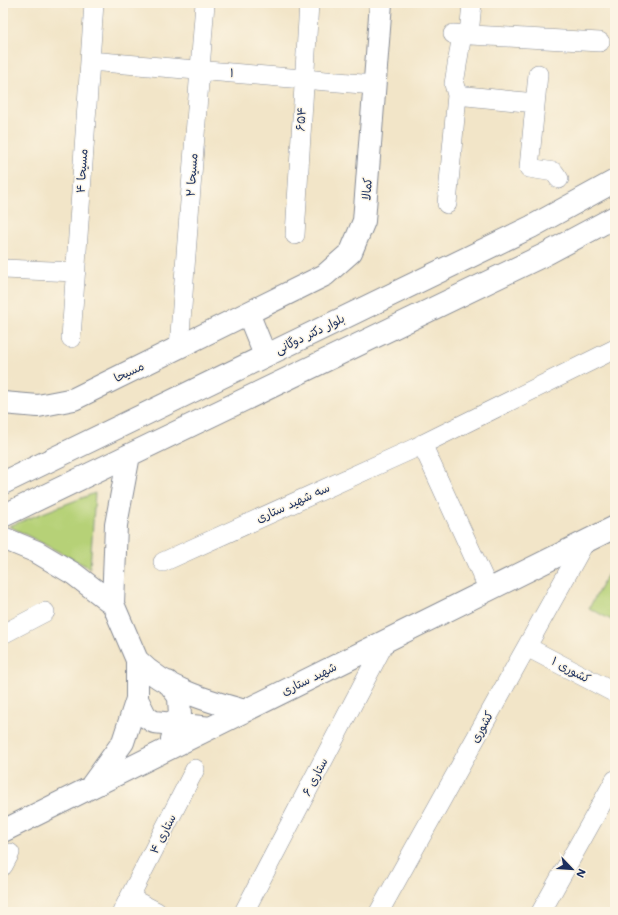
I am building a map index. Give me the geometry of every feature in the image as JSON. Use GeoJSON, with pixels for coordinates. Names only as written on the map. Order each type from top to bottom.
{"type":"FeatureCollection","features":[{"type":"Feature","properties":{"kind":"street","name":"مسيحا ۴"},"geometry":{"type":"LineString","coordinates":[[71,338],[94,3]]}},
{"type":"Feature","properties":{"kind":"street","name":"مسيحا ۲"},"geometry":{"type":"LineString","coordinates":[[179,347],[205,3]]}},
{"type":"Feature","properties":{"kind":"street","name":"۶۵۴"},"geometry":{"type":"LineString","coordinates":[[295,235],[303,80],[309,3]]}},
{"type":"Feature","properties":{"kind":"street","name":"کمالا"},"geometry":{"type":"LineString","coordinates":[[248,313],[325,275],[351,252],[364,221],[381,3]]}},
{"type":"Feature","properties":{"kind":"street"},"geometry":{"type":"LineString","coordinates":[[447,204],[457,95],[454,84],[461,34],[472,3]]}},
{"type":"Feature","properties":{"kind":"street"},"geometry":{"type":"LineString","coordinates":[[461,34],[600,42]]}},
{"type":"Feature","properties":{"kind":"street","name":"۱"},"geometry":{"type":"LineString","coordinates":[[90,61],[374,86]]}},
{"type":"Feature","properties":{"kind":"street"},"geometry":{"type":"LineString","coordinates":[[538,74],[530,168],[554,172],[559,179]]}},
{"type":"Feature","properties":{"kind":"street"},"geometry":{"type":"LineString","coordinates":[[457,95],[535,103]]}},
{"type":"Feature","properties":{"kind":"street","name":"بلوار دکتر دوگانی"},"geometry":{"type":"LineString","coordinates":[[3,483],[531,227],[615,181]]}},
{"type":"Feature","properties":{"kind":"street"},"geometry":{"type":"LineString","coordinates":[[3,516],[544,255],[615,217]]}},
{"type":"Feature","properties":{"kind":"street"},"geometry":{"type":"LineString","coordinates":[[531,227],[544,255]]}},
{"type":"Feature","properties":{"kind":"street"},"geometry":{"type":"LineString","coordinates":[[3,270],[76,272]]}},
{"type":"Feature","properties":{"kind":"street"},"geometry":{"type":"LineString","coordinates":[[248,313],[265,355]]}},
{"type":"Feature","properties":{"kind":"street","name":"مسیحا"},"geometry":{"type":"LineString","coordinates":[[3,403],[38,406],[74,399],[248,313]]}},
{"type":"Feature","properties":{"kind":"street","name":"سه شهید ستاری"},"geometry":{"type":"LineString","coordinates":[[163,562],[422,444],[615,349]]}},
{"type":"Feature","properties":{"kind":"street"},"geometry":{"type":"LineString","coordinates":[[422,444],[489,590]]}},
{"type":"Feature","properties":{"kind":"street"},"geometry":{"type":"LineString","coordinates":[[129,455],[116,525],[113,604],[138,660],[144,668],[168,682],[210,701],[245,711]]}},
{"type":"Feature","properties":{"kind":"street","name":"شهید ستاری"},"geometry":{"type":"LineString","coordinates":[[3,831],[615,527]]}},
{"type":"Feature","properties":{"kind":"street"},"geometry":{"type":"LineString","coordinates":[[3,538],[37,552],[74,574],[113,604]]}},
{"type":"Feature","properties":{"kind":"street","name":"کشوری"},"geometry":{"type":"LineString","coordinates":[[379,912],[585,542]]}},
{"type":"Feature","properties":{"kind":"street"},"geometry":{"type":"LineString","coordinates":[[3,634],[46,612]]}},
{"type":"Feature","properties":{"kind":"street","name":"ستاری ۶"},"geometry":{"type":"LineString","coordinates":[[244,912],[385,642]]}},
{"type":"Feature","properties":{"kind":"street","name":"کشوری ۱"},"geometry":{"type":"LineString","coordinates":[[527,647],[615,693]]}},
{"type":"Feature","properties":{"kind":"street"},"geometry":{"type":"LineString","coordinates":[[90,788],[123,742],[137,699],[138,660]]}},
{"type":"Feature","properties":{"kind":"street"},"geometry":{"type":"LineString","coordinates":[[163,751],[175,736],[180,716],[179,697],[168,682]]}},
{"type":"Feature","properties":{"kind":"street"},"geometry":{"type":"LineString","coordinates":[[137,699],[146,717],[154,722],[211,728]]}},
{"type":"Feature","properties":{"kind":"street","name":"ستاری ۴"},"geometry":{"type":"LineString","coordinates":[[126,905],[195,769]]}},
{"type":"Feature","properties":{"kind":"street"},"geometry":{"type":"LineString","coordinates":[[541,912],[615,780]]}},
{"type":"Feature","properties":{"kind":"street"},"geometry":{"type":"LineString","coordinates":[[126,905],[157,912]]}},
{"type":"Feature","properties":{"kind":"green space"},"geometry":{"type":"Polygon","coordinates":[[[95,493],[90,568],[9,526],[95,493]]]}},
{"type":"Feature","properties":{"kind":"green space"},"geometry":{"type":"Polygon","coordinates":[[[613,565],[615,567],[615,622],[589,608],[613,565]]]}}]}
